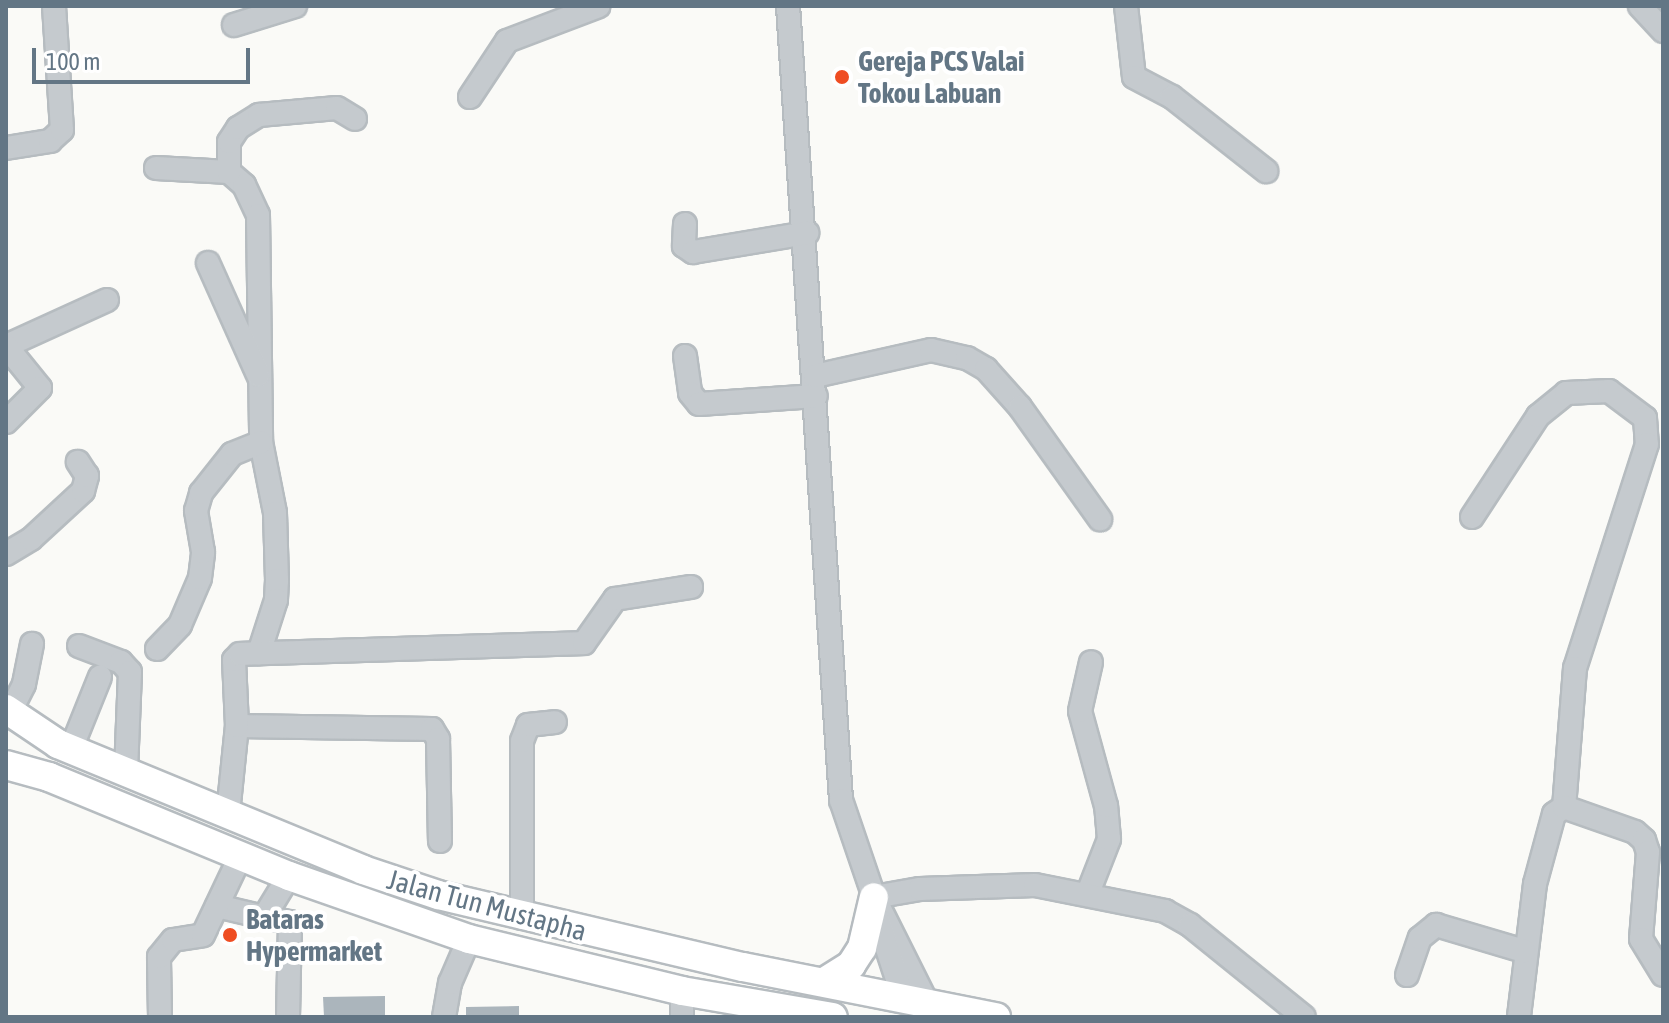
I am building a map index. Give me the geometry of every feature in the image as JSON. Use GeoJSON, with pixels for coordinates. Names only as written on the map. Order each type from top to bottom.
{"type":"FeatureCollection","features":[{"type":"Feature","properties":{"kind":"main road","name":"Jalan Tun Mustapha"},"geometry":{"type":"LineString","coordinates":[[8,710],[71,749],[363,870],[522,918],[824,982],[915,1008],[996,1017]]}},
{"type":"Feature","properties":{"kind":"main road"},"geometry":{"type":"LineString","coordinates":[[6,751],[49,777]]}},
{"type":"Feature","properties":{"kind":"main road"},"geometry":{"type":"LineString","coordinates":[[6,765],[49,777],[289,876],[469,939],[682,1004],[820,1015]]}},
{"type":"Feature","properties":{"kind":"main road"},"geometry":{"type":"LineString","coordinates":[[824,982],[851,965],[862,948],[874,897]]}},
{"type":"Feature","properties":{"kind":"street"},"geometry":{"type":"LineString","coordinates":[[6,148],[50,141],[62,130],[54,6]]}},
{"type":"Feature","properties":{"kind":"street"},"geometry":{"type":"LineString","coordinates":[[234,25],[295,6]]}},
{"type":"Feature","properties":{"kind":"street"},"geometry":{"type":"LineString","coordinates":[[470,97],[507,41],[599,6]]}},
{"type":"Feature","properties":{"kind":"street"},"geometry":{"type":"LineString","coordinates":[[788,6],[807,233],[841,800],[915,1008]]}},
{"type":"Feature","properties":{"kind":"street"},"geometry":{"type":"LineString","coordinates":[[1126,6],[1134,77],[1172,97],[1266,171]]}},
{"type":"Feature","properties":{"kind":"street"},"geometry":{"type":"LineString","coordinates":[[1640,6],[1663,31]]}},
{"type":"Feature","properties":{"kind":"street"},"geometry":{"type":"LineString","coordinates":[[229,172],[229,142],[238,128],[259,115],[337,108],[355,119]]}},
{"type":"Feature","properties":{"kind":"street"},"geometry":{"type":"LineString","coordinates":[[156,168],[229,172],[244,185],[258,215],[256,295],[264,340],[258,375],[261,442],[275,513],[277,580],[276,600],[259,653]]}},
{"type":"Feature","properties":{"kind":"street"},"geometry":{"type":"LineString","coordinates":[[685,224],[684,246],[693,252],[807,233]]}},
{"type":"Feature","properties":{"kind":"street"},"geometry":{"type":"LineString","coordinates":[[208,263],[258,375]]}},
{"type":"Feature","properties":{"kind":"street"},"geometry":{"type":"LineString","coordinates":[[6,422],[38,395],[40,388],[6,346],[107,300]]}},
{"type":"Feature","properties":{"kind":"street"},"geometry":{"type":"LineString","coordinates":[[685,356],[690,393],[699,404],[816,386],[931,350],[967,358],[986,369],[1020,407],[1100,519]]}},
{"type":"Feature","properties":{"kind":"street"},"geometry":{"type":"LineString","coordinates":[[1472,517],[1538,416],[1566,393],[1609,391],[1645,418],[1647,444],[1575,668],[1564,807]]}},
{"type":"Feature","properties":{"kind":"street"},"geometry":{"type":"LineString","coordinates":[[157,649],[180,625],[200,578],[196,511],[201,493],[232,454],[261,442]]}},
{"type":"Feature","properties":{"kind":"street"},"geometry":{"type":"LineString","coordinates":[[6,554],[31,539],[83,491],[87,476],[78,462]]}},
{"type":"Feature","properties":{"kind":"street"},"geometry":{"type":"LineString","coordinates":[[228,814],[237,726],[234,660],[240,654],[584,643],[615,599],[691,587]]}},
{"type":"Feature","properties":{"kind":"street"},"geometry":{"type":"LineString","coordinates":[[8,710],[24,684],[32,644]]}},
{"type":"Feature","properties":{"kind":"street"},"geometry":{"type":"LineString","coordinates":[[79,646],[121,662],[130,672],[126,773]]}},
{"type":"Feature","properties":{"kind":"street"},"geometry":{"type":"LineString","coordinates":[[1088,893],[1109,839],[1106,806],[1080,711],[1091,662]]}},
{"type":"Feature","properties":{"kind":"street"},"geometry":{"type":"LineString","coordinates":[[71,749],[100,677]]}},
{"type":"Feature","properties":{"kind":"street"},"geometry":{"type":"LineString","coordinates":[[522,918],[522,741],[528,725],[555,722]]}},
{"type":"Feature","properties":{"kind":"street"},"geometry":{"type":"LineString","coordinates":[[237,726],[432,729],[438,739],[440,841]]}},
{"type":"Feature","properties":{"kind":"street"},"geometry":{"type":"LineString","coordinates":[[1519,1017],[1524,951],[1548,831],[1554,814],[1564,807]]}},
{"type":"Feature","properties":{"kind":"street"},"geometry":{"type":"LineString","coordinates":[[1564,807],[1622,826],[1644,840],[1648,852],[1641,939],[1663,975]]}},
{"type":"Feature","properties":{"kind":"street"},"geometry":{"type":"LineString","coordinates":[[160,1017],[159,957],[164,946],[203,935],[240,857]]}},
{"type":"Feature","properties":{"kind":"street"},"geometry":{"type":"LineString","coordinates":[[264,917],[289,876]]}},
{"type":"Feature","properties":{"kind":"street"},"geometry":{"type":"LineString","coordinates":[[874,897],[920,889],[1022,886],[1088,893],[1165,911],[1190,925],[1304,1017]]}},
{"type":"Feature","properties":{"kind":"street"},"geometry":{"type":"LineString","coordinates":[[217,906],[290,922],[288,1017]]}},
{"type":"Feature","properties":{"kind":"street"},"geometry":{"type":"LineString","coordinates":[[1407,975],[1420,938],[1436,925],[1524,951]]}},
{"type":"Feature","properties":{"kind":"street"},"geometry":{"type":"LineString","coordinates":[[444,1017],[450,983],[469,939]]}},
{"type":"Feature","properties":{"kind":"building"},"geometry":{"type":"Polygon","coordinates":[[[385,996],[385,1017],[324,1017],[323,997],[385,996]]]}},
{"type":"Feature","properties":{"kind":"building"},"geometry":{"type":"Polygon","coordinates":[[[519,1006],[519,1017],[466,1017],[466,1007],[519,1006]]]}},
{"type":"Feature","properties":{"kind":"place","name":"Gereja PCS Valai Tokou Labuan"},"geometry":{"type":"Point","coordinates":[842,77]}},
{"type":"Feature","properties":{"kind":"place","name":"Bataras Hypermarket"},"geometry":{"type":"Point","coordinates":[230,935]}}]}
